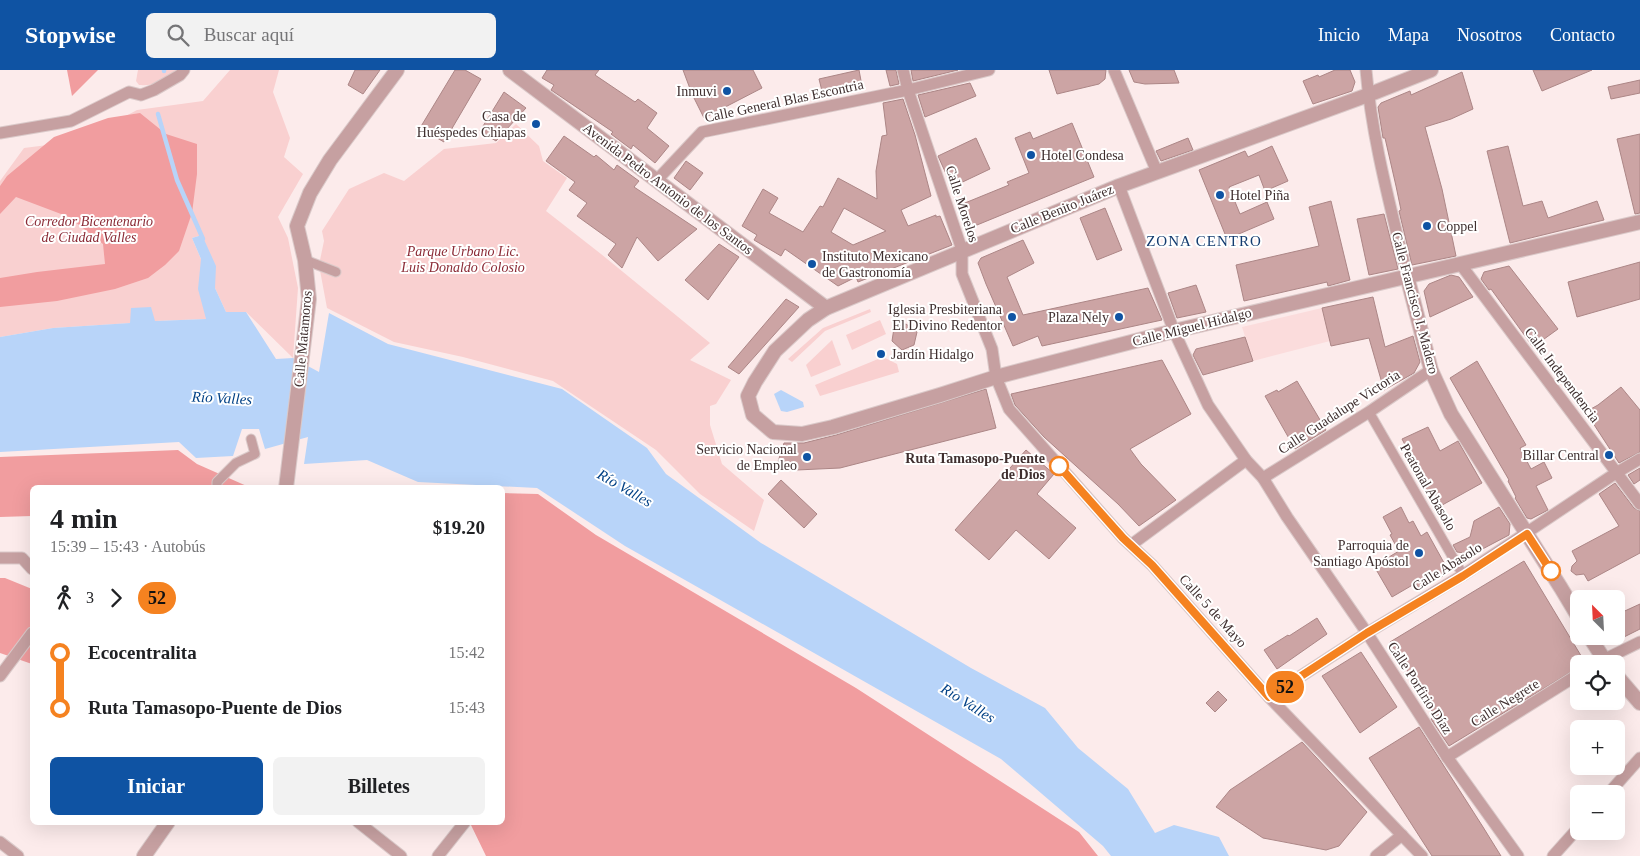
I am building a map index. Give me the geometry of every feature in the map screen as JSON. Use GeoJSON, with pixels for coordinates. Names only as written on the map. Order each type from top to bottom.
{"type":"FeatureCollection","features":[{"type":"Feature","properties":{"kind":"street"},"geometry":{"type":"LineString","coordinates":[[0,133],[71,121],[129,92],[142,95],[154,90],[180,75],[184,70]]}},
{"type":"Feature","properties":{"kind":"street","name":"Calle Matamoros"},"geometry":{"type":"LineString","coordinates":[[286,485],[309,299],[305,260],[297,226],[310,193],[330,160],[396,70]]}},
{"type":"Feature","properties":{"kind":"street","name":"Avenida Pedro Antonio de los Santos"},"geometry":{"type":"LineString","coordinates":[[510,70],[826,308]]}},
{"type":"Feature","properties":{"kind":"street","name":"Calle Morelos"},"geometry":{"type":"LineString","coordinates":[[903,70],[962,250],[962,274],[992,349],[996,377]]}},
{"type":"Feature","properties":{"kind":"street","name":"Calle General Blas Escontria"},"geometry":{"type":"LineString","coordinates":[[656,181],[702,132],[908,90],[989,70]]}},
{"type":"Feature","properties":{"kind":"street"},"geometry":{"type":"LineString","coordinates":[[1114,70],[1157,172]]}},
{"type":"Feature","properties":{"kind":"street","name":"Calle Francisco I. Madero"},"geometry":{"type":"LineString","coordinates":[[1366,70],[1368,95],[1386,189],[1431,370],[1450,414],[1570,603]]}},
{"type":"Feature","properties":{"kind":"street","name":"Calle Benito Juárez"},"geometry":{"type":"LineString","coordinates":[[753,415],[748,396],[770,359],[808,320],[826,308],[1119,186],[1432,70]]}},
{"type":"Feature","properties":{"kind":"street","name":"Calle Porfirio Díaz"},"geometry":{"type":"LineString","coordinates":[[1119,186],[1174,331],[1208,405],[1246,460],[1263,478],[1447,757],[1518,856]]}},
{"type":"Feature","properties":{"kind":"street","name":"Calle Miguel Hidalgo"},"geometry":{"type":"LineString","coordinates":[[753,415],[773,432],[802,434],[845,424],[996,377],[1174,331],[1640,222]]}},
{"type":"Feature","properties":{"kind":"street"},"geometry":{"type":"LineString","coordinates":[[305,260],[336,272]]}},
{"type":"Feature","properties":{"kind":"street","name":"Calle Independencia"},"geometry":{"type":"LineString","coordinates":[[1461,264],[1640,504]]}},
{"type":"Feature","properties":{"kind":"street","name":"Calle Guadalupe Victoria"},"geometry":{"type":"LineString","coordinates":[[1263,478],[1369,412],[1431,370]]}},
{"type":"Feature","properties":{"kind":"street","name":"Calle 5 de Mayo"},"geometry":{"type":"LineString","coordinates":[[996,377],[1009,409],[1123,538],[1152,565],[1269,697],[1422,856]]}},
{"type":"Feature","properties":{"kind":"street","name":"Peatonal Abasolo"},"geometry":{"type":"LineString","coordinates":[[1369,412],[1463,576]]}},
{"type":"Feature","properties":{"kind":"street"},"geometry":{"type":"LineString","coordinates":[[217,485],[217,482],[236,463],[255,454],[251,439]]}},
{"type":"Feature","properties":{"kind":"street","name":"Calle Abasolo"},"geometry":{"type":"LineString","coordinates":[[1269,697],[1367,633],[1463,576],[1616,473],[1640,459]]}},
{"type":"Feature","properties":{"kind":"street"},"geometry":{"type":"LineString","coordinates":[[1131,545],[1246,460]]}},
{"type":"Feature","properties":{"kind":"street"},"geometry":{"type":"LineString","coordinates":[[0,558],[22,558],[30,567]]}},
{"type":"Feature","properties":{"kind":"street"},"geometry":{"type":"LineString","coordinates":[[0,676],[30,636]]}},
{"type":"Feature","properties":{"kind":"street"},"geometry":{"type":"LineString","coordinates":[[1615,655],[1640,642]]}},
{"type":"Feature","properties":{"kind":"street","name":"Calle Negrete"},"geometry":{"type":"LineString","coordinates":[[1447,757],[1570,680]]}},
{"type":"Feature","properties":{"kind":"street"},"geometry":{"type":"LineString","coordinates":[[1625,686],[1640,703]]}},
{"type":"Feature","properties":{"kind":"street"},"geometry":{"type":"LineString","coordinates":[[1616,785],[1640,758]]}},
{"type":"Feature","properties":{"kind":"street"},"geometry":{"type":"LineString","coordinates":[[144,856],[166,825]]}},
{"type":"Feature","properties":{"kind":"street"},"geometry":{"type":"LineString","coordinates":[[362,825],[401,856]]}},
{"type":"Feature","properties":{"kind":"street"},"geometry":{"type":"LineString","coordinates":[[438,856],[463,825]]}},
{"type":"Feature","properties":{"kind":"street"},"geometry":{"type":"LineString","coordinates":[[1376,856],[1402,835]]}},
{"type":"Feature","properties":{"kind":"street"},"geometry":{"type":"LineString","coordinates":[[1553,856],[1570,837]]}},
{"type":"Feature","properties":{"kind":"street"},"geometry":{"type":"LineString","coordinates":[[0,842],[18,856]]}},
{"type":"Feature","properties":{"kind":"shaded area"},"geometry":{"type":"Polygon","coordinates":[[[1322,308],[1330,341],[1253,361],[1242,327],[1322,308]]]}},
{"type":"Feature","properties":{"kind":"green space"},"geometry":{"type":"Polygon","coordinates":[[[67,70],[98,70],[72,96],[67,70]]]}},
{"type":"Feature","properties":{"kind":"green space"},"geometry":{"type":"Polygon","coordinates":[[[138,70],[177,70],[160,82],[150,85],[139,85],[136,81],[138,70]]]}},
{"type":"Feature","properties":{"kind":"green space","name":"Corredor Bicentenario de Ciudad Valles"},"geometry":{"type":"Polygon","coordinates":[[[230,70],[279,70],[273,92],[290,138],[284,157],[303,174],[278,217],[288,238],[298,288],[293,358],[246,312],[226,312],[215,288],[202,235],[192,238],[201,259],[206,319],[155,321],[131,308],[131,323],[53,328],[0,337],[0,181],[24,148],[79,141],[137,110],[203,101],[230,70]]]}},
{"type":"Feature","properties":{"kind":"green space"},"geometry":{"type":"Polygon","coordinates":[[[140,113],[166,134],[197,144],[197,174],[192,213],[179,251],[148,278],[115,289],[57,301],[0,307],[0,278],[105,264],[103,244],[69,217],[16,197],[0,214],[0,186],[7,176],[54,137],[108,118],[140,113]]]}},
{"type":"Feature","properties":{"kind":"green space","name":"Parque Urbano Lic. Luis Donaldo Colosio"},"geometry":{"type":"Polygon","coordinates":[[[516,124],[539,146],[543,161],[567,178],[546,211],[710,343],[690,360],[731,380],[716,404],[710,406],[710,425],[722,464],[764,500],[754,531],[700,494],[656,450],[553,381],[463,357],[394,342],[327,308],[319,265],[324,241],[322,231],[349,189],[384,173],[404,181],[444,149],[496,143],[516,124]]]}},
{"type":"Feature","properties":{"kind":"green space"},"geometry":{"type":"Polygon","coordinates":[[[870,309],[871,312],[825,331],[792,362],[788,359],[823,328],[870,309]]]}},
{"type":"Feature","properties":{"kind":"green space"},"geometry":{"type":"Polygon","coordinates":[[[880,320],[886,334],[852,350],[846,335],[880,320]]]}},
{"type":"Feature","properties":{"kind":"green space"},"geometry":{"type":"Polygon","coordinates":[[[832,340],[841,365],[811,377],[806,365],[832,340]]]}},
{"type":"Feature","properties":{"kind":"green space"},"geometry":{"type":"Polygon","coordinates":[[[883,357],[897,364],[899,372],[820,396],[815,385],[883,357]]]}},
{"type":"Feature","properties":{"kind":"green space"},"geometry":{"type":"Polygon","coordinates":[[[178,450],[197,464],[244,485],[30,485],[30,516],[0,517],[0,457],[178,450]]]}},
{"type":"Feature","properties":{"kind":"green space"},"geometry":{"type":"Polygon","coordinates":[[[505,493],[538,494],[596,535],[856,688],[1079,832],[1098,856],[486,856],[471,825],[505,825],[505,493]]]}},
{"type":"Feature","properties":{"kind":"green space"},"geometry":{"type":"Polygon","coordinates":[[[0,578],[5,578],[30,588],[30,663],[0,653],[0,578]]]}},
{"type":"Feature","properties":{"kind":"water","name":"Río Valles"},"geometry":{"type":"Polygon","coordinates":[[[202,235],[216,266],[215,288],[226,312],[246,312],[276,359],[293,358],[319,372],[329,313],[388,344],[562,389],[647,448],[666,474],[761,543],[971,668],[1045,708],[1078,748],[1128,789],[1155,833],[1174,825],[1219,837],[1229,856],[1111,856],[1103,846],[1001,759],[625,546],[537,488],[418,482],[367,460],[304,464],[308,437],[265,449],[259,429],[242,429],[233,456],[196,458],[179,442],[0,452],[0,337],[53,328],[130,323],[131,308],[151,307],[155,321],[206,319],[198,289],[201,259],[192,238],[202,235]]]}},
{"type":"Feature","properties":{"kind":"water"},"geometry":{"type":"Polygon","coordinates":[[[781,390],[803,402],[804,407],[787,412],[781,411],[774,394],[781,390]]]}},
{"type":"Feature","properties":{"kind":"building"},"geometry":{"type":"Polygon","coordinates":[[[355,70],[380,70],[363,94],[348,85],[355,70]]]}},
{"type":"Feature","properties":{"kind":"building"},"geometry":{"type":"Polygon","coordinates":[[[455,70],[465,70],[481,79],[444,142],[420,128],[455,70]]]}},
{"type":"Feature","properties":{"kind":"building"},"geometry":{"type":"Polygon","coordinates":[[[547,70],[599,70],[595,75],[635,102],[638,99],[657,113],[647,128],[669,146],[655,163],[633,145],[631,149],[611,134],[613,132],[551,90],[554,85],[542,78],[547,70]]]}},
{"type":"Feature","properties":{"kind":"building","name":"Inmuvi"},"geometry":{"type":"Polygon","coordinates":[[[683,70],[753,70],[762,88],[704,118],[683,70]]]}},
{"type":"Feature","properties":{"kind":"building"},"geometry":{"type":"Polygon","coordinates":[[[859,70],[862,86],[823,95],[819,79],[859,70]]]}},
{"type":"Feature","properties":{"kind":"building"},"geometry":{"type":"Polygon","coordinates":[[[886,70],[896,70],[899,84],[890,86],[886,70]]]}},
{"type":"Feature","properties":{"kind":"building"},"geometry":{"type":"Polygon","coordinates":[[[911,70],[958,70],[913,81],[911,70]]]}},
{"type":"Feature","properties":{"kind":"building"},"geometry":{"type":"Polygon","coordinates":[[[1049,70],[1106,70],[1105,79],[1099,84],[1057,94],[1049,70]]]}},
{"type":"Feature","properties":{"kind":"building"},"geometry":{"type":"Polygon","coordinates":[[[1129,70],[1174,70],[1179,83],[1145,84],[1134,82],[1129,70]]]}},
{"type":"Feature","properties":{"kind":"building"},"geometry":{"type":"Polygon","coordinates":[[[1335,70],[1350,70],[1355,82],[1352,91],[1313,104],[1303,81],[1335,70]]]}},
{"type":"Feature","properties":{"kind":"building"},"geometry":{"type":"Polygon","coordinates":[[[1533,70],[1592,70],[1542,91],[1533,70]]]}},
{"type":"Feature","properties":{"kind":"building"},"geometry":{"type":"Polygon","coordinates":[[[1462,72],[1473,109],[1451,119],[1425,127],[1442,189],[1456,256],[1412,265],[1399,211],[1401,210],[1396,186],[1385,138],[1383,138],[1378,107],[1381,103],[1410,91],[1411,95],[1462,72]]]}},
{"type":"Feature","properties":{"kind":"building"},"geometry":{"type":"Polygon","coordinates":[[[1640,80],[1640,93],[1611,99],[1608,87],[1640,80]]]}},
{"type":"Feature","properties":{"kind":"building"},"geometry":{"type":"Polygon","coordinates":[[[970,83],[976,96],[925,117],[918,95],[970,83]]]}},
{"type":"Feature","properties":{"kind":"building"},"geometry":{"type":"Polygon","coordinates":[[[504,92],[526,108],[496,141],[480,131],[504,92]]]}},
{"type":"Feature","properties":{"kind":"building"},"geometry":{"type":"Polygon","coordinates":[[[903,99],[915,135],[931,196],[901,210],[908,226],[936,215],[936,217],[940,216],[952,245],[858,282],[856,277],[838,286],[785,249],[781,256],[754,240],[757,235],[742,226],[763,189],[778,198],[769,213],[803,232],[820,206],[823,207],[838,178],[877,199],[876,171],[882,136],[887,135],[883,103],[903,99]],[[844,208],[831,232],[853,245],[886,231],[844,208]]]}},
{"type":"Feature","properties":{"kind":"building"},"geometry":{"type":"Polygon","coordinates":[[[1072,123],[1094,177],[977,225],[968,223],[960,205],[1009,185],[1007,182],[1029,173],[1015,138],[1030,132],[1033,139],[1072,123]]]}},
{"type":"Feature","properties":{"kind":"building"},"geometry":{"type":"Polygon","coordinates":[[[1640,134],[1640,213],[1635,214],[1617,139],[1640,134]]]}},
{"type":"Feature","properties":{"kind":"building"},"geometry":{"type":"Polygon","coordinates":[[[564,136],[594,157],[596,155],[614,170],[617,165],[639,181],[634,187],[697,229],[658,261],[637,237],[622,268],[608,255],[616,244],[577,216],[587,203],[569,190],[575,182],[546,161],[564,136]]]}},
{"type":"Feature","properties":{"kind":"building"},"geometry":{"type":"Polygon","coordinates":[[[976,138],[990,169],[952,187],[938,156],[976,138]]]}},
{"type":"Feature","properties":{"kind":"building"},"geometry":{"type":"Polygon","coordinates":[[[1188,138],[1193,150],[1161,161],[1156,151],[1188,138]]]}},
{"type":"Feature","properties":{"kind":"building","name":"Hotel Piña"},"geometry":{"type":"Polygon","coordinates":[[[1272,146],[1288,181],[1265,191],[1259,175],[1229,187],[1240,214],[1267,202],[1274,219],[1227,239],[1199,170],[1245,151],[1248,157],[1272,146]]]}},
{"type":"Feature","properties":{"kind":"building"},"geometry":{"type":"Polygon","coordinates":[[[1508,146],[1523,206],[1542,201],[1548,218],[1597,201],[1604,220],[1510,243],[1487,151],[1508,146]]]}},
{"type":"Feature","properties":{"kind":"building"},"geometry":{"type":"Polygon","coordinates":[[[686,161],[703,173],[690,190],[674,178],[686,161]]]}},
{"type":"Feature","properties":{"kind":"building"},"geometry":{"type":"Polygon","coordinates":[[[1331,201],[1350,280],[1328,286],[1327,282],[1244,301],[1236,265],[1319,246],[1309,207],[1331,201]]]}},
{"type":"Feature","properties":{"kind":"building"},"geometry":{"type":"Polygon","coordinates":[[[1105,208],[1122,250],[1097,260],[1080,218],[1105,208]]]}},
{"type":"Feature","properties":{"kind":"building"},"geometry":{"type":"Polygon","coordinates":[[[1384,214],[1398,269],[1369,275],[1357,219],[1384,214]]]}},
{"type":"Feature","properties":{"kind":"building"},"geometry":{"type":"Polygon","coordinates":[[[1023,240],[1034,263],[1007,277],[1023,315],[1148,288],[1162,320],[1042,346],[1038,336],[1013,346],[978,263],[981,258],[1023,240]]]}},
{"type":"Feature","properties":{"kind":"building"},"geometry":{"type":"Polygon","coordinates":[[[719,244],[739,257],[708,300],[685,280],[719,244]]]}},
{"type":"Feature","properties":{"kind":"building"},"geometry":{"type":"Polygon","coordinates":[[[1640,262],[1640,299],[1577,317],[1568,282],[1640,262]]]}},
{"type":"Feature","properties":{"kind":"building"},"geometry":{"type":"Polygon","coordinates":[[[1509,266],[1558,329],[1533,347],[1491,289],[1489,290],[1481,279],[1484,272],[1509,266]]]}},
{"type":"Feature","properties":{"kind":"building"},"geometry":{"type":"Polygon","coordinates":[[[1451,275],[1459,277],[1473,297],[1430,317],[1424,291],[1429,284],[1451,275]]]}},
{"type":"Feature","properties":{"kind":"building"},"geometry":{"type":"Polygon","coordinates":[[[1196,285],[1206,312],[1177,318],[1168,293],[1196,285]]]}},
{"type":"Feature","properties":{"kind":"building"},"geometry":{"type":"Polygon","coordinates":[[[1373,297],[1385,347],[1413,336],[1420,362],[1414,373],[1384,390],[1369,338],[1331,346],[1322,308],[1373,297]]]}},
{"type":"Feature","properties":{"kind":"building"},"geometry":{"type":"Polygon","coordinates":[[[786,299],[799,307],[739,374],[728,367],[786,299]]]}},
{"type":"Feature","properties":{"kind":"building"},"geometry":{"type":"Polygon","coordinates":[[[906,324],[917,332],[914,345],[902,350],[892,341],[894,328],[906,324]]]}},
{"type":"Feature","properties":{"kind":"building"},"geometry":{"type":"Polygon","coordinates":[[[1245,337],[1253,361],[1203,375],[1193,355],[1196,349],[1245,337]]]}},
{"type":"Feature","properties":{"kind":"building"},"geometry":{"type":"Polygon","coordinates":[[[1162,360],[1191,414],[1130,449],[1141,464],[1176,500],[1139,526],[1118,504],[1044,437],[1015,405],[1011,394],[1162,360]]]}},
{"type":"Feature","properties":{"kind":"building"},"geometry":{"type":"Polygon","coordinates":[[[1477,361],[1526,445],[1520,448],[1531,469],[1544,462],[1552,478],[1536,486],[1548,510],[1531,519],[1527,518],[1515,498],[1509,480],[1450,378],[1477,361]]]}},
{"type":"Feature","properties":{"kind":"building"},"geometry":{"type":"Polygon","coordinates":[[[1297,381],[1326,430],[1295,449],[1265,396],[1277,390],[1278,392],[1297,381]]]}},
{"type":"Feature","properties":{"kind":"building"},"geometry":{"type":"Polygon","coordinates":[[[1621,387],[1640,410],[1640,452],[1619,463],[1591,420],[1589,410],[1621,387]]]}},
{"type":"Feature","properties":{"kind":"building"},"geometry":{"type":"Polygon","coordinates":[[[986,389],[996,428],[840,468],[775,471],[784,443],[804,443],[836,435],[986,389]]]}},
{"type":"Feature","properties":{"kind":"building"},"geometry":{"type":"Polygon","coordinates":[[[1428,427],[1440,451],[1458,441],[1482,483],[1435,509],[1413,468],[1416,466],[1402,439],[1428,427]]]}},
{"type":"Feature","properties":{"kind":"building"},"geometry":{"type":"Polygon","coordinates":[[[1026,450],[1054,474],[1037,494],[1076,528],[1049,559],[1016,530],[989,560],[955,530],[1026,450]]]}},
{"type":"Feature","properties":{"kind":"building"},"geometry":{"type":"Polygon","coordinates":[[[1640,468],[1640,480],[1634,484],[1628,475],[1640,468]]]}},
{"type":"Feature","properties":{"kind":"building"},"geometry":{"type":"Polygon","coordinates":[[[781,480],[817,514],[804,528],[768,494],[781,480]]]}},
{"type":"Feature","properties":{"kind":"building"},"geometry":{"type":"Polygon","coordinates":[[[1615,483],[1634,508],[1640,511],[1640,553],[1588,581],[1584,574],[1576,575],[1571,571],[1572,566],[1577,561],[1572,551],[1619,526],[1599,494],[1615,483]]]}},
{"type":"Feature","properties":{"kind":"building","name":"Parroquia de Santiago Apóstol"},"geometry":{"type":"Polygon","coordinates":[[[1401,507],[1409,523],[1413,521],[1421,536],[1427,532],[1448,570],[1442,574],[1443,576],[1419,589],[1416,583],[1392,597],[1374,566],[1399,551],[1383,517],[1401,507]]]}},
{"type":"Feature","properties":{"kind":"building"},"geometry":{"type":"Polygon","coordinates":[[[1499,507],[1510,524],[1509,535],[1473,554],[1457,552],[1453,545],[1470,537],[1474,521],[1499,507]]]}},
{"type":"Feature","properties":{"kind":"building"},"geometry":{"type":"Polygon","coordinates":[[[1524,561],[1570,637],[1570,645],[1575,645],[1581,655],[1570,655],[1570,672],[1449,746],[1431,719],[1435,716],[1390,642],[1524,561]]]}},
{"type":"Feature","properties":{"kind":"building"},"geometry":{"type":"Polygon","coordinates":[[[1640,604],[1640,629],[1625,636],[1625,611],[1640,604]]]}},
{"type":"Feature","properties":{"kind":"building"},"geometry":{"type":"Polygon","coordinates":[[[1317,618],[1327,634],[1277,669],[1264,650],[1317,618]]]}},
{"type":"Feature","properties":{"kind":"building"},"geometry":{"type":"Polygon","coordinates":[[[1361,652],[1397,707],[1360,733],[1322,676],[1361,652]]]}},
{"type":"Feature","properties":{"kind":"building"},"geometry":{"type":"Polygon","coordinates":[[[1218,691],[1227,700],[1215,712],[1206,703],[1218,691]]]}},
{"type":"Feature","properties":{"kind":"building"},"geometry":{"type":"Polygon","coordinates":[[[1419,727],[1501,856],[1432,856],[1369,758],[1419,727]]]}},
{"type":"Feature","properties":{"kind":"building"},"geometry":{"type":"Polygon","coordinates":[[[1302,742],[1367,812],[1339,846],[1326,850],[1263,838],[1216,807],[1230,790],[1302,742]]]}},
{"type":"Feature","properties":{"kind":"waterway"},"geometry":{"type":"LineString","coordinates":[[158,114],[177,180],[203,239]]}},
{"type":"Feature","properties":{"kind":"bus line","name":"52"},"geometry":{"type":"LineString","coordinates":[[1059,466],[1123,538],[1152,565],[1269,697],[1367,633],[1463,576],[1527,534],[1551,571]]}},
{"type":"Feature","properties":{"kind":"place","name":"Inmuvi"},"geometry":{"type":"Point","coordinates":[727,91]}},
{"type":"Feature","properties":{"kind":"place","name":"Casa de Huéspedes Chiapas"},"geometry":{"type":"Point","coordinates":[536,124]}},
{"type":"Feature","properties":{"kind":"place","name":"Hotel Condesa"},"geometry":{"type":"Point","coordinates":[1031,155]}},
{"type":"Feature","properties":{"kind":"place","name":"Hotel Piña"},"geometry":{"type":"Point","coordinates":[1220,195]}},
{"type":"Feature","properties":{"kind":"place","name":"Coppel"},"geometry":{"type":"Point","coordinates":[1427,226]}},
{"type":"Feature","properties":{"kind":"place","name":"Instituto Mexicano de Gastronomía"},"geometry":{"type":"Point","coordinates":[812,264]}},
{"type":"Feature","properties":{"kind":"place","name":"Iglesia Presbiteriana El Divino Redentor"},"geometry":{"type":"Point","coordinates":[1012,317]}},
{"type":"Feature","properties":{"kind":"place","name":"Plaza Nely"},"geometry":{"type":"Point","coordinates":[1119,317]}},
{"type":"Feature","properties":{"kind":"place","name":"Jardín Hidalgo"},"geometry":{"type":"Point","coordinates":[881,354]}},
{"type":"Feature","properties":{"kind":"place","name":"Billar Central"},"geometry":{"type":"Point","coordinates":[1609,455]}},
{"type":"Feature","properties":{"kind":"place","name":"Servicio Nacional de Empleo"},"geometry":{"type":"Point","coordinates":[807,457]}},
{"type":"Feature","properties":{"kind":"place","name":"Ruta Tamasopo-Puente de Dios"},"geometry":{"type":"Point","coordinates":[1059,466]}},
{"type":"Feature","properties":{"kind":"place","name":"Parroquia de Santiago Apóstol"},"geometry":{"type":"Point","coordinates":[1419,553]}},
{"type":"Feature","properties":{"kind":"district","name":"ZONA CENTRO"},"geometry":{"type":"Point","coordinates":[1204,241]}}]}
